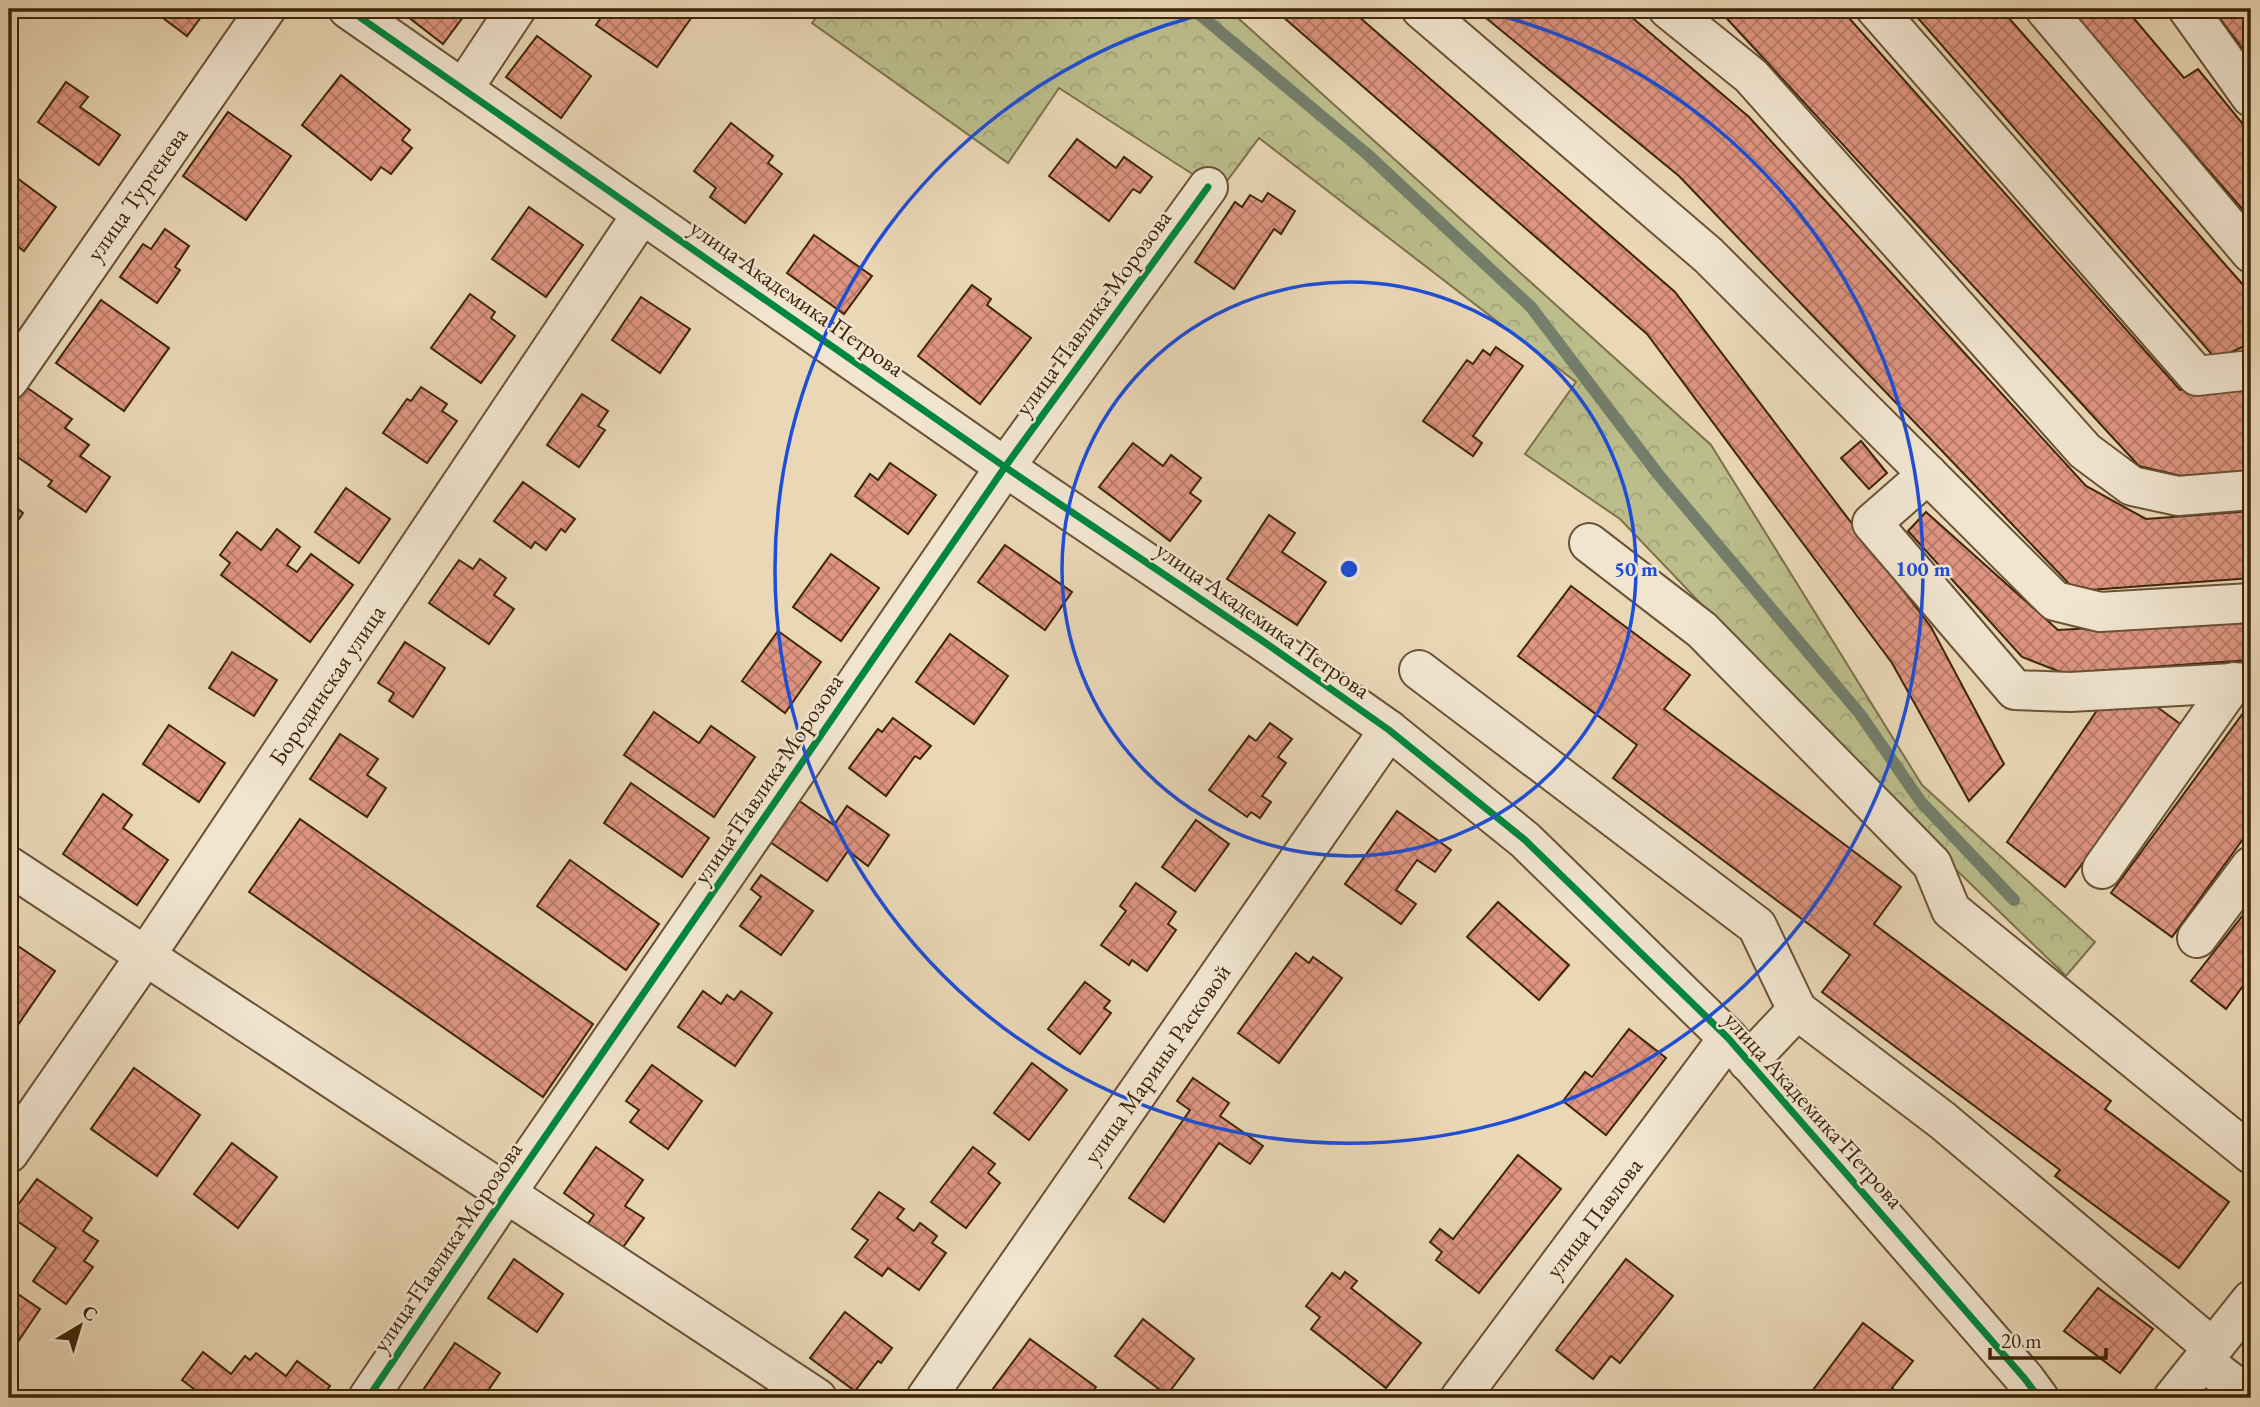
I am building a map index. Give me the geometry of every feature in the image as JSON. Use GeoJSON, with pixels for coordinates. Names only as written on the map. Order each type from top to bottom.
{"type":"FeatureCollection","features":[{"type":"Feature","properties":{"kind":"street","name":"улица Тургенева"},"geometry":{"type":"LineString","coordinates":[[9,380],[266,9]]}},
{"type":"Feature","properties":{"kind":"street","name":"улица Академика Петрова"},"geometry":{"type":"LineString","coordinates":[[348,9],[1389,730],[1525,840],[1738,1050],[2025,1392]]}},
{"type":"Feature","properties":{"kind":"street"},"geometry":{"type":"LineString","coordinates":[[463,89],[516,9]]}},
{"type":"Feature","properties":{"kind":"street"},"geometry":{"type":"LineString","coordinates":[[1421,9],[1708,255],[2055,601],[2101,612],[2251,603]]}},
{"type":"Feature","properties":{"kind":"street"},"geometry":{"type":"LineString","coordinates":[[1668,9],[1751,76],[2085,451],[2132,486],[2178,496],[2251,490]]}},
{"type":"Feature","properties":{"kind":"street"},"geometry":{"type":"LineString","coordinates":[[1877,9],[2197,376],[2251,370]]}},
{"type":"Feature","properties":{"kind":"street"},"geometry":{"type":"LineString","coordinates":[[2045,9],[2251,253]]}},
{"type":"Feature","properties":{"kind":"street"},"geometry":{"type":"LineString","coordinates":[[2188,9],[2251,97]]}},
{"type":"Feature","properties":{"kind":"street","name":"улица Павлика Морозова"},"geometry":{"type":"LineString","coordinates":[[368,1398],[1006,467],[1208,187]]}},
{"type":"Feature","properties":{"kind":"street","name":"Бородинская улица"},"geometry":{"type":"LineString","coordinates":[[9,1153],[146,955],[642,215]]}},
{"type":"Feature","properties":{"kind":"street"},"geometry":{"type":"LineString","coordinates":[[1928,474],[1872,523],[2015,690],[2070,692],[2242,682]]}},
{"type":"Feature","properties":{"kind":"street"},"geometry":{"type":"LineString","coordinates":[[1589,543],[1702,630],[1931,864],[1951,910],[2251,1154]]}},
{"type":"Feature","properties":{"kind":"street"},"geometry":{"type":"LineString","coordinates":[[1419,670],[1757,926],[1797,1010],[1941,1120],[2208,1354],[2251,1398]]}},
{"type":"Feature","properties":{"kind":"street"},"geometry":{"type":"LineString","coordinates":[[2102,869],[2242,682]]}},
{"type":"Feature","properties":{"kind":"street","name":"улица Марины Расковой"},"geometry":{"type":"LineString","coordinates":[[926,1398],[1389,730]]}},
{"type":"Feature","properties":{"kind":"street"},"geometry":{"type":"LineString","coordinates":[[9,866],[817,1398]]}},
{"type":"Feature","properties":{"kind":"street"},"geometry":{"type":"LineString","coordinates":[[2197,938],[2251,866]]}},
{"type":"Feature","properties":{"kind":"street","name":"улица Павлова"},"geometry":{"type":"LineString","coordinates":[[1460,1398],[1738,1050],[1797,1010]]}},
{"type":"Feature","properties":{"kind":"street"},"geometry":{"type":"LineString","coordinates":[[2173,1398],[2251,1300]]}},
{"type":"Feature","properties":{"kind":"green space"},"geometry":{"type":"Polygon","coordinates":[[[823,9],[1228,9],[1711,445],[1922,785],[2095,942],[2066,976],[1944,858],[1620,519],[1525,454],[1576,382],[1259,138],[1218,193],[1059,88],[1008,163],[812,23],[823,9]]]}},
{"type":"Feature","properties":{"kind":"building"},"geometry":{"type":"Polygon","coordinates":[[[151,9],[207,9],[187,36],[151,9]]]}},
{"type":"Feature","properties":{"kind":"building"},"geometry":{"type":"Polygon","coordinates":[[[406,9],[469,9],[443,44],[403,13],[406,9]]]}},
{"type":"Feature","properties":{"kind":"building"},"geometry":{"type":"Polygon","coordinates":[[[607,9],[696,11],[657,67],[596,25],[607,9]]]}},
{"type":"Feature","properties":{"kind":"building"},"geometry":{"type":"Polygon","coordinates":[[[1274,9],[1350,9],[1675,292],[1931,627],[2004,764],[1969,801],[1892,663],[1647,334],[1274,9]]]}},
{"type":"Feature","properties":{"kind":"building"},"geometry":{"type":"Polygon","coordinates":[[[1475,9],[1622,9],[1749,117],[2086,486],[2146,519],[2251,511],[2251,578],[2076,591],[1679,176],[1475,9]]]}},
{"type":"Feature","properties":{"kind":"building"},"geometry":{"type":"Polygon","coordinates":[[[1718,9],[1841,9],[2180,390],[2251,385],[2251,471],[2190,478],[2139,466],[1718,9]]]}},
{"type":"Feature","properties":{"kind":"building"},"geometry":{"type":"Polygon","coordinates":[[[1910,9],[2001,9],[2251,294],[2251,343],[2216,359],[1910,9]]]}},
{"type":"Feature","properties":{"kind":"building"},"geometry":{"type":"Polygon","coordinates":[[[2068,9],[2126,9],[2184,78],[2198,69],[2251,134],[2251,219],[2068,9]]]}},
{"type":"Feature","properties":{"kind":"building"},"geometry":{"type":"Polygon","coordinates":[[[2213,9],[2251,9],[2251,60],[2213,9]]]}},
{"type":"Feature","properties":{"kind":"building"},"geometry":{"type":"Polygon","coordinates":[[[537,36],[591,76],[561,118],[506,77],[537,36]]]}},
{"type":"Feature","properties":{"kind":"building"},"geometry":{"type":"Polygon","coordinates":[[[341,75],[410,130],[402,140],[412,148],[391,174],[381,167],[371,180],[302,125],[341,75]]]}},
{"type":"Feature","properties":{"kind":"building"},"geometry":{"type":"Polygon","coordinates":[[[66,82],[88,97],[80,107],[120,135],[99,165],[38,122],[66,82]]]}},
{"type":"Feature","properties":{"kind":"building"},"geometry":{"type":"Polygon","coordinates":[[[228,112],[291,156],[246,220],[183,176],[228,112]]]}},
{"type":"Feature","properties":{"kind":"building"},"geometry":{"type":"Polygon","coordinates":[[[731,123],[773,156],[768,163],[782,174],[745,223],[710,197],[716,188],[694,171],[731,123]]]}},
{"type":"Feature","properties":{"kind":"building"},"geometry":{"type":"Polygon","coordinates":[[[1077,139],[1116,168],[1124,157],[1152,177],[1140,193],[1133,189],[1109,221],[1049,176],[1077,139]]]}},
{"type":"Feature","properties":{"kind":"building"},"geometry":{"type":"Polygon","coordinates":[[[9,172],[56,207],[24,251],[9,240],[9,172]]]}},
{"type":"Feature","properties":{"kind":"building"},"geometry":{"type":"Polygon","coordinates":[[[1268,193],[1295,211],[1281,234],[1274,229],[1234,289],[1195,262],[1235,202],[1242,207],[1250,195],[1262,202],[1268,193]]]}},
{"type":"Feature","properties":{"kind":"building"},"geometry":{"type":"Polygon","coordinates":[[[529,207],[583,245],[546,297],[492,259],[529,207]]]}},
{"type":"Feature","properties":{"kind":"building"},"geometry":{"type":"Polygon","coordinates":[[[165,229],[189,246],[175,267],[180,270],[157,303],[120,277],[143,244],[151,249],[165,229]]]}},
{"type":"Feature","properties":{"kind":"building"},"geometry":{"type":"Polygon","coordinates":[[[814,235],[872,276],[844,314],[787,273],[814,235]]]}},
{"type":"Feature","properties":{"kind":"building"},"geometry":{"type":"Polygon","coordinates":[[[972,285],[991,299],[987,305],[1031,338],[980,404],[918,356],[972,285]]]}},
{"type":"Feature","properties":{"kind":"building"},"geometry":{"type":"Polygon","coordinates":[[[470,294],[495,312],[491,318],[515,336],[481,383],[431,348],[470,294]]]}},
{"type":"Feature","properties":{"kind":"building"},"geometry":{"type":"Polygon","coordinates":[[[641,297],[690,329],[660,373],[612,340],[641,297]]]}},
{"type":"Feature","properties":{"kind":"building"},"geometry":{"type":"Polygon","coordinates":[[[101,300],[169,348],[124,411],[56,363],[101,300]]]}},
{"type":"Feature","properties":{"kind":"building"},"geometry":{"type":"Polygon","coordinates":[[[1496,347],[1523,366],[1473,436],[1482,443],[1473,456],[1423,421],[1467,360],[1473,364],[1483,350],[1490,355],[1496,347]]]}},
{"type":"Feature","properties":{"kind":"building"},"geometry":{"type":"Polygon","coordinates":[[[26,387],[72,419],[65,428],[89,445],[80,456],[110,477],[86,512],[48,486],[52,481],[9,451],[9,437],[18,423],[9,416],[9,411],[26,387]]]}},
{"type":"Feature","properties":{"kind":"building"},"geometry":{"type":"Polygon","coordinates":[[[421,387],[447,404],[442,411],[457,421],[427,463],[383,433],[407,399],[411,401],[421,387]]]}},
{"type":"Feature","properties":{"kind":"building"},"geometry":{"type":"Polygon","coordinates":[[[582,394],[608,411],[598,426],[605,430],[579,467],[547,445],[582,394]]]}},
{"type":"Feature","properties":{"kind":"building"},"geometry":{"type":"Polygon","coordinates":[[[1861,441],[1887,473],[1869,489],[1841,458],[1861,441]]]}},
{"type":"Feature","properties":{"kind":"building"},"geometry":{"type":"Polygon","coordinates":[[[1133,443],[1163,466],[1171,455],[1201,478],[1190,493],[1201,501],[1170,541],[1099,487],[1133,443]]]}},
{"type":"Feature","properties":{"kind":"building"},"geometry":{"type":"Polygon","coordinates":[[[890,463],[936,495],[908,534],[855,496],[870,474],[878,480],[890,463]]]}},
{"type":"Feature","properties":{"kind":"building"},"geometry":{"type":"Polygon","coordinates":[[[523,482],[575,519],[565,532],[561,529],[546,550],[535,542],[531,548],[494,521],[523,482]]]}},
{"type":"Feature","properties":{"kind":"building"},"geometry":{"type":"Polygon","coordinates":[[[346,488],[390,519],[359,563],[315,532],[346,488]]]}},
{"type":"Feature","properties":{"kind":"building"},"geometry":{"type":"Polygon","coordinates":[[[9,502],[23,513],[9,534],[9,502]]]}},
{"type":"Feature","properties":{"kind":"building"},"geometry":{"type":"Polygon","coordinates":[[[1926,512],[2058,630],[2251,619],[2251,660],[2063,673],[2022,657],[1908,531],[1926,512]]]}},
{"type":"Feature","properties":{"kind":"building"},"geometry":{"type":"Polygon","coordinates":[[[1269,515],[1295,533],[1282,552],[1326,582],[1297,625],[1227,579],[1269,515]]]}},
{"type":"Feature","properties":{"kind":"building"},"geometry":{"type":"Polygon","coordinates":[[[277,529],[300,547],[287,565],[297,572],[311,554],[353,585],[310,642],[221,575],[230,563],[220,555],[237,532],[261,550],[277,529]]]}},
{"type":"Feature","properties":{"kind":"building"},"geometry":{"type":"Polygon","coordinates":[[[1005,545],[1072,592],[1045,630],[978,582],[1005,545]]]}},
{"type":"Feature","properties":{"kind":"building"},"geometry":{"type":"Polygon","coordinates":[[[831,554],[879,588],[841,641],[793,607],[831,554]]]}},
{"type":"Feature","properties":{"kind":"building"},"geometry":{"type":"Polygon","coordinates":[[[480,559],[506,578],[494,595],[514,609],[489,644],[429,603],[459,560],[473,569],[480,559]]]}},
{"type":"Feature","properties":{"kind":"building"},"geometry":{"type":"Polygon","coordinates":[[[1571,586],[1690,675],[1664,709],[1901,887],[1874,924],[2111,1101],[2105,1109],[2229,1202],[2179,1268],[2055,1176],[2060,1170],[1822,992],[1850,955],[1613,778],[1637,745],[1518,656],[1571,586]]]}},
{"type":"Feature","properties":{"kind":"building"},"geometry":{"type":"Polygon","coordinates":[[[778,631],[821,662],[785,713],[742,681],[778,631]]]}},
{"type":"Feature","properties":{"kind":"building"},"geometry":{"type":"Polygon","coordinates":[[[950,634],[1008,676],[974,724],[916,682],[950,634]]]}},
{"type":"Feature","properties":{"kind":"building"},"geometry":{"type":"Polygon","coordinates":[[[405,642],[445,668],[413,717],[389,701],[394,693],[378,683],[405,642]]]}},
{"type":"Feature","properties":{"kind":"building"},"geometry":{"type":"Polygon","coordinates":[[[232,652],[277,680],[254,716],[209,688],[232,652]]]}},
{"type":"Feature","properties":{"kind":"building"},"geometry":{"type":"Polygon","coordinates":[[[2149,701],[2183,726],[2065,887],[2007,842],[2098,709],[2149,701]]]}},
{"type":"Feature","properties":{"kind":"building"},"geometry":{"type":"Polygon","coordinates":[[[2249,705],[2251,828],[2172,937],[2111,893],[2249,705]]]}},
{"type":"Feature","properties":{"kind":"building"},"geometry":{"type":"Polygon","coordinates":[[[654,712],[699,743],[711,726],[755,757],[714,817],[624,755],[654,712]]]}},
{"type":"Feature","properties":{"kind":"building"},"geometry":{"type":"Polygon","coordinates":[[[893,718],[931,746],[920,759],[915,756],[886,796],[849,768],[878,729],[882,732],[893,718]]]}},
{"type":"Feature","properties":{"kind":"building"},"geometry":{"type":"Polygon","coordinates":[[[1270,723],[1292,739],[1278,757],[1286,763],[1262,796],[1271,802],[1260,818],[1251,812],[1247,817],[1209,790],[1249,736],[1256,741],[1270,723]]]}},
{"type":"Feature","properties":{"kind":"building"},"geometry":{"type":"Polygon","coordinates":[[[169,725],[225,763],[199,802],[143,764],[169,725]]]}},
{"type":"Feature","properties":{"kind":"building"},"geometry":{"type":"Polygon","coordinates":[[[340,734],[378,759],[367,775],[386,788],[367,817],[310,779],[340,734]]]}},
{"type":"Feature","properties":{"kind":"building"},"geometry":{"type":"Polygon","coordinates":[[[631,783],[709,838],[682,877],[604,823],[631,783]]]}},
{"type":"Feature","properties":{"kind":"building"},"geometry":{"type":"Polygon","coordinates":[[[103,794],[132,815],[123,828],[168,860],[137,905],[63,854],[103,794]]]}},
{"type":"Feature","properties":{"kind":"building"},"geometry":{"type":"Polygon","coordinates":[[[798,800],[834,825],[847,806],[889,835],[868,866],[848,851],[827,881],[770,842],[798,800]]]}},
{"type":"Feature","properties":{"kind":"building"},"geometry":{"type":"Polygon","coordinates":[[[1397,811],[1451,850],[1435,872],[1417,860],[1396,890],[1416,904],[1401,924],[1345,884],[1397,811]]]}},
{"type":"Feature","properties":{"kind":"building"},"geometry":{"type":"Polygon","coordinates":[[[300,819],[593,1024],[543,1097],[249,892],[300,819]]]}},
{"type":"Feature","properties":{"kind":"building"},"geometry":{"type":"Polygon","coordinates":[[[1196,820],[1229,844],[1195,891],[1162,867],[1196,820]]]}},
{"type":"Feature","properties":{"kind":"building"},"geometry":{"type":"Polygon","coordinates":[[[570,860],[659,924],[626,970],[537,906],[570,860]]]}},
{"type":"Feature","properties":{"kind":"building"},"geometry":{"type":"Polygon","coordinates":[[[761,875],[813,911],[781,955],[740,926],[761,897],[751,889],[761,875]]]}},
{"type":"Feature","properties":{"kind":"building"},"geometry":{"type":"Polygon","coordinates":[[[1136,883],[1176,912],[1168,924],[1176,930],[1147,971],[1132,960],[1129,965],[1101,945],[1126,911],[1120,906],[1136,883]]]}},
{"type":"Feature","properties":{"kind":"building"},"geometry":{"type":"Polygon","coordinates":[[[1498,902],[1569,965],[1539,1000],[1467,937],[1498,902]]]}},
{"type":"Feature","properties":{"kind":"building"},"geometry":{"type":"Polygon","coordinates":[[[2251,905],[2251,975],[2226,1009],[2191,981],[2251,905]]]}},
{"type":"Feature","properties":{"kind":"building"},"geometry":{"type":"Polygon","coordinates":[[[9,940],[55,971],[9,1038],[9,940]]]}},
{"type":"Feature","properties":{"kind":"building"},"geometry":{"type":"Polygon","coordinates":[[[1296,953],[1309,963],[1313,957],[1342,978],[1279,1063],[1238,1033],[1296,953]]]}},
{"type":"Feature","properties":{"kind":"building"},"geometry":{"type":"Polygon","coordinates":[[[1085,982],[1110,1001],[1104,1008],[1111,1013],[1080,1054],[1048,1029],[1085,982]]]}},
{"type":"Feature","properties":{"kind":"building"},"geometry":{"type":"Polygon","coordinates":[[[703,991],[721,1004],[727,995],[734,1000],[741,991],[772,1013],[735,1066],[678,1027],[703,991]]]}},
{"type":"Feature","properties":{"kind":"building"},"geometry":{"type":"Polygon","coordinates":[[[1629,1029],[1666,1058],[1606,1135],[1563,1101],[1585,1072],[1592,1077],[1629,1029]]]}},
{"type":"Feature","properties":{"kind":"building"},"geometry":{"type":"Polygon","coordinates":[[[1032,1063],[1067,1090],[1029,1140],[994,1113],[1032,1063]]]}},
{"type":"Feature","properties":{"kind":"building"},"geometry":{"type":"Polygon","coordinates":[[[652,1065],[702,1101],[668,1149],[630,1122],[639,1110],[626,1101],[652,1065]]]}},
{"type":"Feature","properties":{"kind":"building"},"geometry":{"type":"Polygon","coordinates":[[[134,1068],[200,1115],[157,1176],[91,1129],[134,1068]]]}},
{"type":"Feature","properties":{"kind":"building"},"geometry":{"type":"Polygon","coordinates":[[[1193,1078],[1229,1103],[1220,1116],[1263,1146],[1250,1164],[1219,1143],[1164,1222],[1129,1198],[1190,1110],[1177,1101],[1193,1078]]]}},
{"type":"Feature","properties":{"kind":"building"},"geometry":{"type":"Polygon","coordinates":[[[232,1143],[277,1177],[238,1228],[194,1194],[232,1143]]]}},
{"type":"Feature","properties":{"kind":"building"},"geometry":{"type":"Polygon","coordinates":[[[596,1147],[643,1180],[625,1206],[644,1218],[621,1250],[586,1226],[594,1215],[564,1193],[596,1147]]]}},
{"type":"Feature","properties":{"kind":"building"},"geometry":{"type":"Polygon","coordinates":[[[973,1147],[995,1164],[988,1173],[1000,1183],[966,1228],[931,1202],[973,1147]]]}},
{"type":"Feature","properties":{"kind":"building"},"geometry":{"type":"Polygon","coordinates":[[[1518,1155],[1561,1189],[1479,1293],[1436,1260],[1442,1252],[1430,1242],[1440,1229],[1453,1239],[1518,1155]]]}},
{"type":"Feature","properties":{"kind":"building"},"geometry":{"type":"Polygon","coordinates":[[[37,1179],[92,1218],[83,1231],[98,1241],[84,1261],[93,1267],[66,1304],[33,1281],[56,1248],[10,1216],[37,1179]]]}},
{"type":"Feature","properties":{"kind":"building"},"geometry":{"type":"Polygon","coordinates":[[[879,1192],[904,1209],[897,1218],[914,1231],[920,1223],[937,1236],[932,1243],[946,1253],[919,1290],[888,1268],[882,1276],[855,1257],[868,1240],[852,1229],[879,1192]]]}},
{"type":"Feature","properties":{"kind":"building"},"geometry":{"type":"Polygon","coordinates":[[[514,1259],[563,1294],[537,1332],[488,1298],[514,1259]]]}},
{"type":"Feature","properties":{"kind":"building"},"geometry":{"type":"Polygon","coordinates":[[[1626,1259],[1673,1296],[1620,1363],[1611,1356],[1593,1379],[1556,1350],[1626,1259]]]}},
{"type":"Feature","properties":{"kind":"building"},"geometry":{"type":"Polygon","coordinates":[[[1345,1272],[1357,1281],[1351,1288],[1421,1343],[1386,1388],[1311,1329],[1320,1317],[1306,1306],[1332,1273],[1340,1279],[1345,1272]]]}},
{"type":"Feature","properties":{"kind":"building"},"geometry":{"type":"Polygon","coordinates":[[[9,1288],[40,1309],[9,1355],[9,1288]]]}},
{"type":"Feature","properties":{"kind":"building"},"geometry":{"type":"Polygon","coordinates":[[[2098,1288],[2153,1329],[2120,1373],[2064,1331],[2098,1288]]]}},
{"type":"Feature","properties":{"kind":"building"},"geometry":{"type":"Polygon","coordinates":[[[845,1312],[892,1348],[881,1363],[878,1361],[855,1391],[810,1358],[845,1312]]]}},
{"type":"Feature","properties":{"kind":"building"},"geometry":{"type":"Polygon","coordinates":[[[1143,1319],[1194,1359],[1167,1395],[1115,1356],[1143,1319]]]}},
{"type":"Feature","properties":{"kind":"building"},"geometry":{"type":"Polygon","coordinates":[[[1863,1323],[1913,1361],[1892,1388],[1898,1393],[1895,1398],[1807,1398],[1863,1323]]]}},
{"type":"Feature","properties":{"kind":"building"},"geometry":{"type":"Polygon","coordinates":[[[1030,1339],[1096,1387],[1088,1398],[986,1398],[1030,1339]]]}},
{"type":"Feature","properties":{"kind":"building"},"geometry":{"type":"Polygon","coordinates":[[[455,1343],[500,1373],[483,1398],[422,1398],[419,1396],[455,1343]]]}},
{"type":"Feature","properties":{"kind":"building"},"geometry":{"type":"Polygon","coordinates":[[[203,1352],[231,1374],[245,1356],[250,1360],[256,1353],[286,1376],[297,1361],[330,1386],[321,1398],[206,1398],[182,1380],[203,1352]]]}},
{"type":"Feature","properties":{"kind":"waterway"},"geometry":{"type":"LineString","coordinates":[[1193,9],[1367,154],[1531,307],[1658,474],[1860,714],[1921,802],[2014,900]]}},
{"type":"Feature","properties":{"kind":"cycle path"},"geometry":{"type":"LineString","coordinates":[[348,9],[1005,467],[1389,730],[1525,840],[1728,1038],[2039,1398]]}},
{"type":"Feature","properties":{"kind":"cycle path"},"geometry":{"type":"LineString","coordinates":[[368,1398],[1005,467],[1208,187]]}}]}
